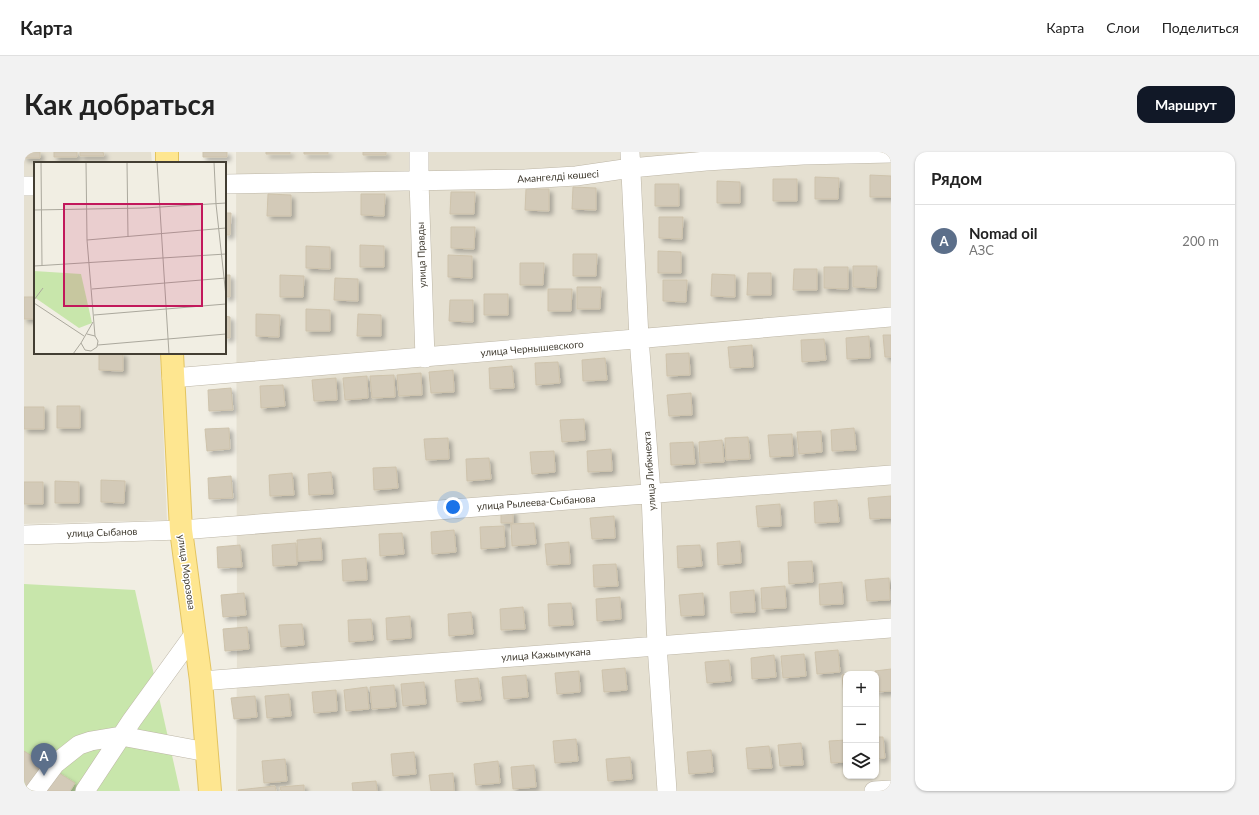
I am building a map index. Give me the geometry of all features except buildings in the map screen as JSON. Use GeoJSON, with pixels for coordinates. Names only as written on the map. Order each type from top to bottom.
{"type":"FeatureCollection","features":[{"type":"Feature","properties":{"kind":"main road","name":"улица Морозова"},"geometry":{"type":"LineString","coordinates":[[172,354],[172,378],[181,530],[201,681],[210,791]]}},
{"type":"Feature","properties":{"kind":"street","name":"улица Правды"},"geometry":{"type":"LineString","coordinates":[[419,152],[425,358]]}},
{"type":"Feature","properties":{"kind":"street","name":"Амангелді көшесі"},"geometry":{"type":"LineString","coordinates":[[226,184],[419,181],[576,176],[630,160],[706,161],[803,155],[891,153]]}},
{"type":"Feature","properties":{"kind":"street","name":"улица Либкнехта"},"geometry":{"type":"LineString","coordinates":[[630,160],[639,338],[651,493],[657,646],[667,791]]}},
{"type":"Feature","properties":{"kind":"street","name":"улица Чернышевского"},"geometry":{"type":"LineString","coordinates":[[172,378],[425,358],[891,316]]}},
{"type":"Feature","properties":{"kind":"street","name":"улица Рылеева-Сыбанова"},"geometry":{"type":"LineString","coordinates":[[181,530],[891,475]]}},
{"type":"Feature","properties":{"kind":"street","name":"улица Сыбанов"},"geometry":{"type":"LineString","coordinates":[[24,535],[181,530]]}},
{"type":"Feature","properties":{"kind":"street","name":"улица Кажымукана"},"geometry":{"type":"LineString","coordinates":[[201,681],[891,628]]}},
{"type":"Feature","properties":{"kind":"street"},"geometry":{"type":"LineString","coordinates":[[85,791],[121,736],[195,633]]}},
{"type":"Feature","properties":{"kind":"street"},"geometry":{"type":"LineString","coordinates":[[35,791],[55,764],[79,745],[91,741],[121,736],[207,752]]}},
{"type":"Feature","properties":{"kind":"street"},"geometry":{"type":"LineString","coordinates":[[874,791],[891,790]]}},
{"type":"Feature","properties":{"kind":"shaded area"},"geometry":{"type":"Polygon","coordinates":[[[24,152],[151,152],[152,162],[34,162],[34,354],[160,354],[167,520],[24,524],[24,152]]]}},
{"type":"Feature","properties":{"kind":"shaded area"},"geometry":{"type":"Polygon","coordinates":[[[236,152],[891,152],[891,791],[236,791],[236,152]]]}},
{"type":"Feature","properties":{"kind":"green space"},"geometry":{"type":"Polygon","coordinates":[[[24,584],[135,590],[180,791],[24,791],[24,584]]]}},
{"type":"Feature","properties":{"kind":"place","name":"Nomad oil"},"geometry":{"type":"Point","coordinates":[44,776]}}]}
